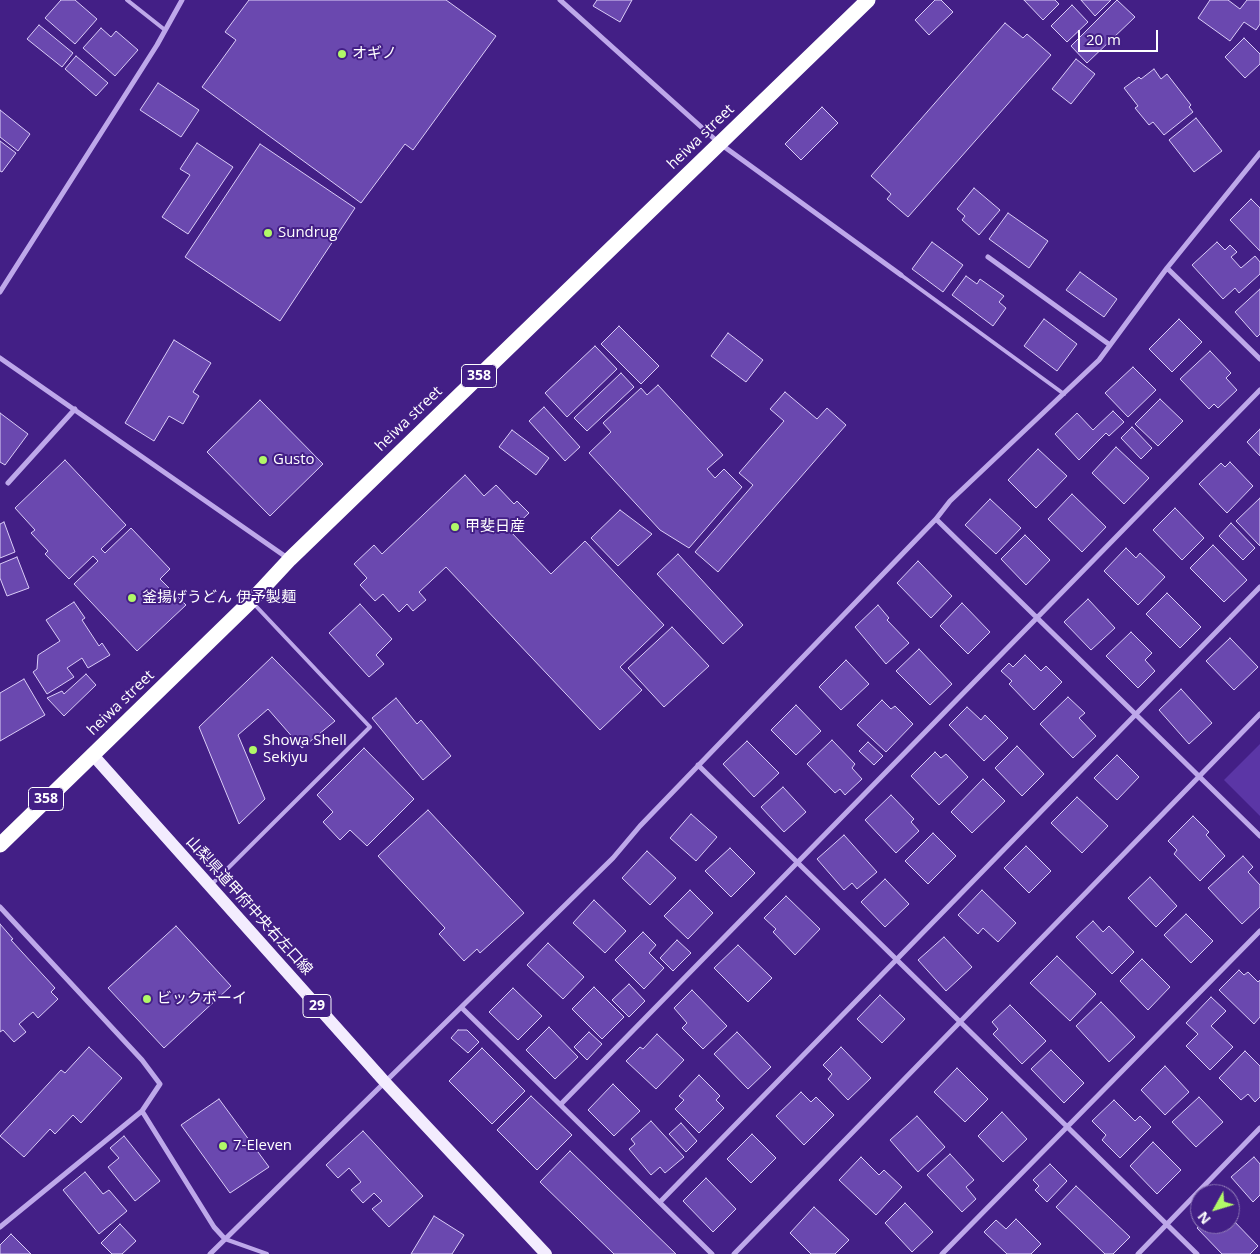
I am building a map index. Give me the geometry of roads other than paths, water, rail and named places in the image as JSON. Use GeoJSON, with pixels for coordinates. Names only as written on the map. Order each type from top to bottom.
{"type":"FeatureCollection","features":[{"type":"Feature","properties":{"kind":"highway","name":"heiwa street"},"geometry":{"type":"LineString","coordinates":[[0,845],[251,601],[290,559],[868,0]]}},
{"type":"Feature","properties":{"kind":"main road","name":"山梨県道甲府中央右左口線"},"geometry":{"type":"LineString","coordinates":[[92,754],[384,1082],[546,1254]]}},
{"type":"Feature","properties":{"kind":"street"},"geometry":{"type":"LineString","coordinates":[[0,292],[166,30],[182,0]]}},
{"type":"Feature","properties":{"kind":"street"},"geometry":{"type":"LineString","coordinates":[[560,0],[720,144],[900,275]]}},
{"type":"Feature","properties":{"kind":"street"},"geometry":{"type":"LineString","coordinates":[[210,1254],[613,858],[698,765],[936,519],[950,501],[1099,360],[1167,268],[1260,153]]}},
{"type":"Feature","properties":{"kind":"street"},"geometry":{"type":"LineString","coordinates":[[988,257],[1110,345]]}},
{"type":"Feature","properties":{"kind":"street"},"geometry":{"type":"LineString","coordinates":[[1167,268],[1260,359]]}},
{"type":"Feature","properties":{"kind":"street"},"geometry":{"type":"LineString","coordinates":[[0,358],[290,559]]}},
{"type":"Feature","properties":{"kind":"street"},"geometry":{"type":"LineString","coordinates":[[561,1104],[1260,390]]}},
{"type":"Feature","properties":{"kind":"street"},"geometry":{"type":"LineString","coordinates":[[8,483],[75,410]]}},
{"type":"Feature","properties":{"kind":"street"},"geometry":{"type":"LineString","coordinates":[[936,519],[1260,836]]}},
{"type":"Feature","properties":{"kind":"street"},"geometry":{"type":"LineString","coordinates":[[660,1202],[1260,587]]}},
{"type":"Feature","properties":{"kind":"street"},"geometry":{"type":"LineString","coordinates":[[734,1254],[1260,714]]}},
{"type":"Feature","properties":{"kind":"street"},"geometry":{"type":"LineString","coordinates":[[698,765],[1197,1254]]}},
{"type":"Feature","properties":{"kind":"street"},"geometry":{"type":"LineString","coordinates":[[0,907],[142,1060],[160,1084],[142,1111],[0,1227]]}},
{"type":"Feature","properties":{"kind":"street"},"geometry":{"type":"LineString","coordinates":[[942,1254],[1260,931]]}},
{"type":"Feature","properties":{"kind":"street"},"geometry":{"type":"LineString","coordinates":[[462,1008],[712,1254]]}},
{"type":"Feature","properties":{"kind":"street"},"geometry":{"type":"LineString","coordinates":[[142,1111],[214,1227],[225,1239]]}},
{"type":"Feature","properties":{"kind":"street"},"geometry":{"type":"LineString","coordinates":[[1138,1254],[1260,1128]]}},
{"type":"Feature","properties":{"kind":"lane"},"geometry":{"type":"LineString","coordinates":[[127,0],[166,30]]}},
{"type":"Feature","properties":{"kind":"lane"},"geometry":{"type":"LineString","coordinates":[[900,275],[1064,394]]}},
{"type":"Feature","properties":{"kind":"lane"},"geometry":{"type":"LineString","coordinates":[[210,887],[370,726],[251,601]]}},
{"type":"Feature","properties":{"kind":"lane"},"geometry":{"type":"LineString","coordinates":[[225,1239],[267,1254]]}},
{"type":"Feature","properties":{"kind":"place","name":"オギノ"},"geometry":{"type":"Point","coordinates":[342,54]}},
{"type":"Feature","properties":{"kind":"place","name":"Sundrug"},"geometry":{"type":"Point","coordinates":[268,233]}},
{"type":"Feature","properties":{"kind":"place","name":"Gusto"},"geometry":{"type":"Point","coordinates":[263,460]}},
{"type":"Feature","properties":{"kind":"place","name":"甲斐日産"},"geometry":{"type":"Point","coordinates":[455,527]}},
{"type":"Feature","properties":{"kind":"place","name":"釜揚げうどん 伊予製麺"},"geometry":{"type":"Point","coordinates":[132,598]}},
{"type":"Feature","properties":{"kind":"place","name":"Showa Shell Sekiyu"},"geometry":{"type":"Point","coordinates":[253,750]}},
{"type":"Feature","properties":{"kind":"place","name":"ビックボーイ"},"geometry":{"type":"Point","coordinates":[147,999]}},
{"type":"Feature","properties":{"kind":"place","name":"7-Eleven"},"geometry":{"type":"Point","coordinates":[223,1146]}}]}
